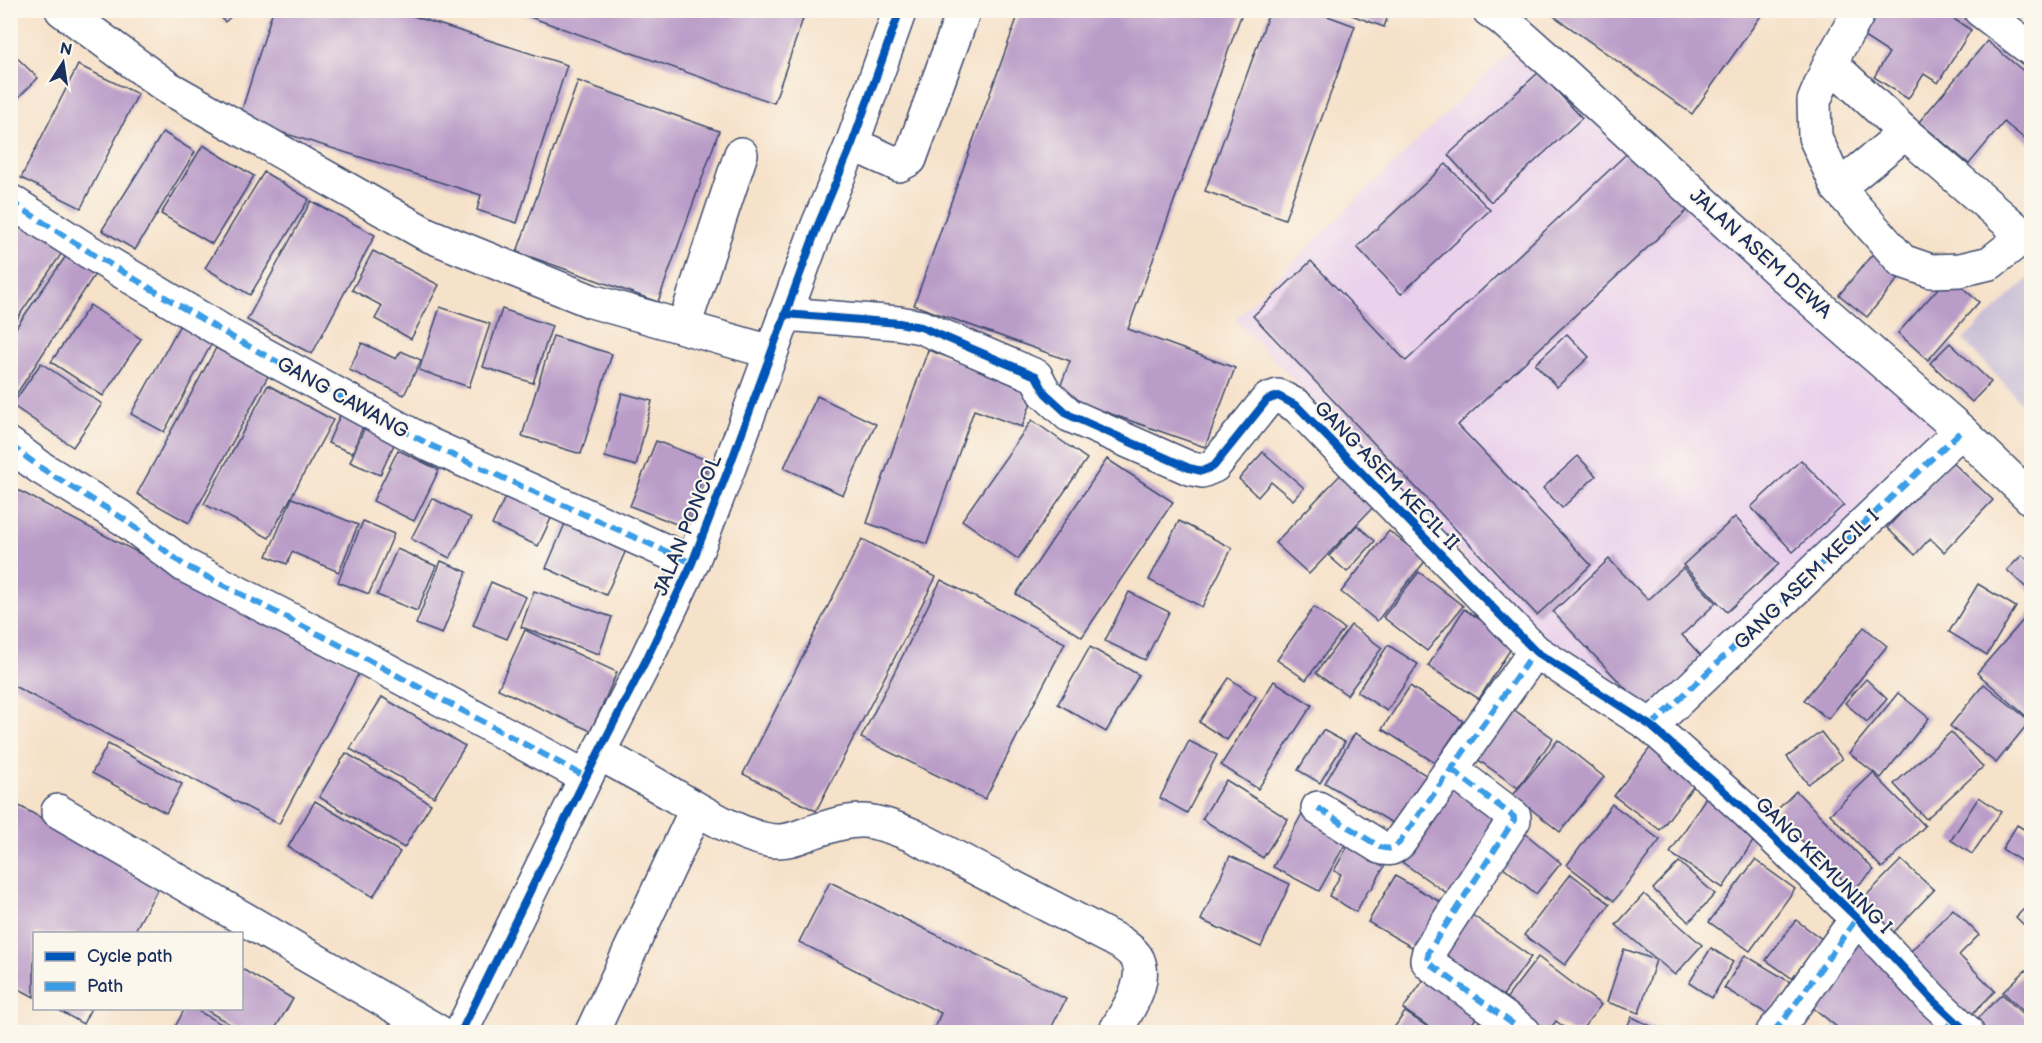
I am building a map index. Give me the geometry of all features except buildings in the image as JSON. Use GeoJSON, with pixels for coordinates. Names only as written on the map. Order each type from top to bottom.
{"type":"FeatureCollection","features":[{"type":"Feature","properties":{"kind":"street"},"geometry":{"type":"LineString","coordinates":[[62,10],[167,87],[426,234],[591,301],[771,352]]}},
{"type":"Feature","properties":{"kind":"street","name":"JALAN PONCOL"},"geometry":{"type":"LineString","coordinates":[[461,1032],[692,563],[784,314],[852,144],[900,10]]}},
{"type":"Feature","properties":{"kind":"street"},"geometry":{"type":"LineString","coordinates":[[852,144],[899,165],[910,159],[964,10]]}},
{"type":"Feature","properties":{"kind":"street","name":"JALAN ASEM DEWA"},"geometry":{"type":"LineString","coordinates":[[1489,10],[1535,48],[1784,275],[1960,431],[2031,499]]}},
{"type":"Feature","properties":{"kind":"street"},"geometry":{"type":"LineString","coordinates":[[1830,63],[1905,133],[2028,231],[1990,263],[1960,270],[1931,271],[1902,261],[1838,188],[1815,137],[1815,101],[1830,63],[1860,10]]}},
{"type":"Feature","properties":{"kind":"street"},"geometry":{"type":"LineString","coordinates":[[1980,10],[2031,50]]}},
{"type":"Feature","properties":{"kind":"street"},"geometry":{"type":"LineString","coordinates":[[1838,188],[1905,133]]}},
{"type":"Feature","properties":{"kind":"street"},"geometry":{"type":"LineString","coordinates":[[684,326],[741,154]]}},
{"type":"Feature","properties":{"kind":"street","name":"GANG CAWANG"},"geometry":{"type":"LineString","coordinates":[[10,201],[88,251],[230,336],[430,445],[692,563]]}},
{"type":"Feature","properties":{"kind":"street","name":"GANG ASEM KECIL II"},"geometry":{"type":"LineString","coordinates":[[784,314],[899,323],[921,327],[1036,376],[1045,393],[1069,415],[1189,468],[1202,471],[1214,466],[1267,400],[1278,396],[1297,406],[1536,651],[1651,726]]}},
{"type":"Feature","properties":{"kind":"street","name":"GANG ASEM KECIL I"},"geometry":{"type":"LineString","coordinates":[[1651,726],[1960,431]]}},
{"type":"Feature","properties":{"kind":"street"},"geometry":{"type":"LineString","coordinates":[[10,445],[41,468],[124,519],[184,566],[359,655],[592,765],[664,789],[696,810],[759,838],[778,841],[793,839],[840,823],[860,820],[882,823],[912,835],[1121,943],[1132,952],[1138,961],[1139,982],[1134,998],[1114,1032]]}},
{"type":"Feature","properties":{"kind":"street"},"geometry":{"type":"LineString","coordinates":[[1318,808],[1380,847],[1393,848],[1452,770],[1536,651]]}},
{"type":"Feature","properties":{"kind":"street","name":"GANG KEMUNING I"},"geometry":{"type":"LineString","coordinates":[[1651,726],[1743,807],[1857,918],[1932,999],[1954,1028]]}},
{"type":"Feature","properties":{"kind":"street"},"geometry":{"type":"LineString","coordinates":[[1452,770],[1514,817],[1514,820],[1429,951],[1427,960],[1524,1032]]}},
{"type":"Feature","properties":{"kind":"street"},"geometry":{"type":"LineString","coordinates":[[592,1032],[696,810]]}},
{"type":"Feature","properties":{"kind":"street"},"geometry":{"type":"LineString","coordinates":[[58,811],[439,1032]]}},
{"type":"Feature","properties":{"kind":"street"},"geometry":{"type":"LineString","coordinates":[[1773,1032],[1857,918]]}},
{"type":"Feature","properties":{"kind":"shaded area"},"geometry":{"type":"Polygon","coordinates":[[[1521,40],[1955,431],[1651,718],[1536,631],[1235,319],[1521,40]]]}},
{"type":"Feature","properties":{"kind":"shaded area"},"geometry":{"type":"Polygon","coordinates":[[[2031,276],[2031,413],[1963,340],[2031,276]]]}},
{"type":"Feature","properties":{"kind":"marked path"},"geometry":{"type":"LineString","coordinates":[[10,201],[88,251],[230,336],[430,445],[692,563]]}},
{"type":"Feature","properties":{"kind":"marked path"},"geometry":{"type":"LineString","coordinates":[[1651,726],[1961,431]]}},
{"type":"Feature","properties":{"kind":"marked path"},"geometry":{"type":"LineString","coordinates":[[10,445],[41,468],[124,519],[184,565],[359,655],[586,777]]}},
{"type":"Feature","properties":{"kind":"marked path"},"geometry":{"type":"LineString","coordinates":[[1318,808],[1380,847],[1388,849],[1397,845],[1535,651]]}},
{"type":"Feature","properties":{"kind":"marked path"},"geometry":{"type":"LineString","coordinates":[[1452,770],[1514,817],[1514,820],[1429,951],[1427,960],[1524,1032]]}},
{"type":"Feature","properties":{"kind":"marked path"},"geometry":{"type":"LineString","coordinates":[[1773,1032],[1857,918]]}},
{"type":"Feature","properties":{"kind":"marked path"},"geometry":{"type":"LineString","coordinates":[[1942,1032],[1954,1020]]}},
{"type":"Feature","properties":{"kind":"cycle path"},"geometry":{"type":"LineString","coordinates":[[461,1032],[692,563],[818,225],[852,144],[900,10]]}},
{"type":"Feature","properties":{"kind":"cycle path"},"geometry":{"type":"LineString","coordinates":[[785,314],[899,323],[921,327],[1036,376],[1045,393],[1069,415],[1189,468],[1202,471],[1214,466],[1267,400],[1278,396],[1297,406],[1535,651],[1651,726],[1742,807],[1857,918],[1932,999],[1967,1032]]}}]}
